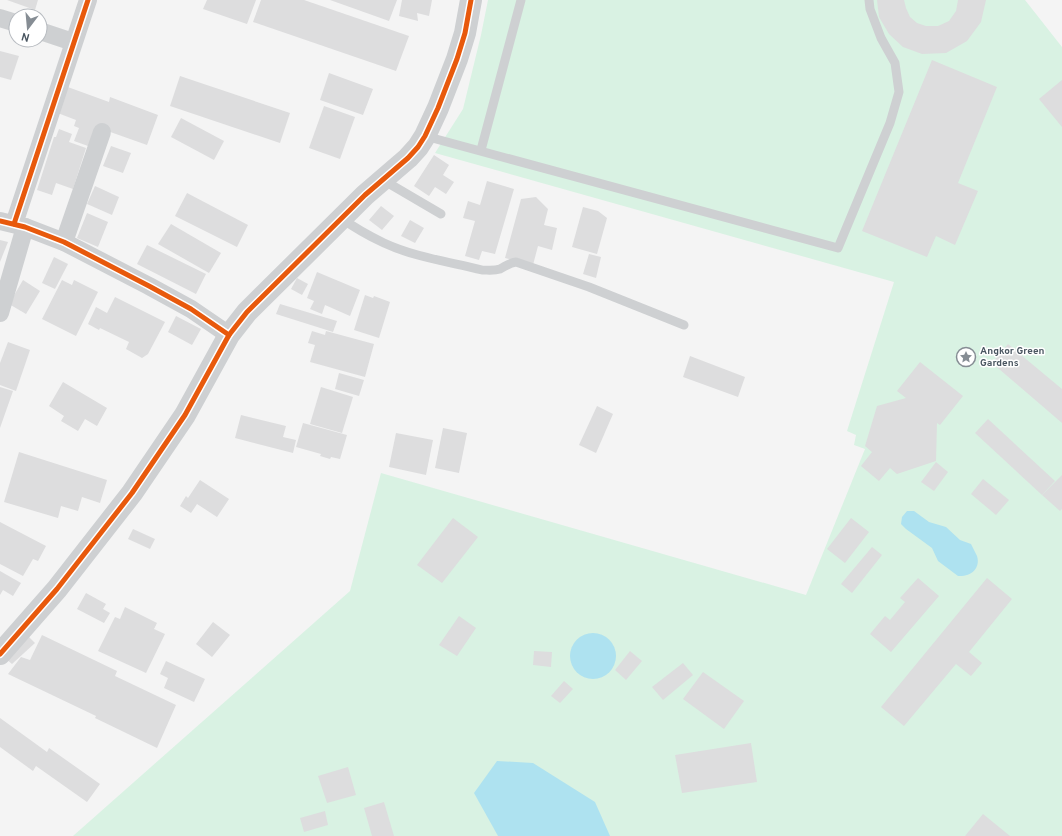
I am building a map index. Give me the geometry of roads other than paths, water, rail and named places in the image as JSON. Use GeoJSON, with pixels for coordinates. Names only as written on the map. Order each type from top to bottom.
{"type":"FeatureCollection","features":[{"type":"Feature","properties":{"kind":"street"},"geometry":{"type":"LineString","coordinates":[[0,312],[13,224],[88,0]]}},
{"type":"Feature","properties":{"kind":"street"},"geometry":{"type":"LineString","coordinates":[[0,654],[57,589],[132,493],[185,415],[229,335],[247,312],[341,218],[408,158],[425,136],[438,108],[457,59],[465,33],[472,0]]}},
{"type":"Feature","properties":{"kind":"street"},"geometry":{"type":"LineString","coordinates":[[48,34],[74,42]]}},
{"type":"Feature","properties":{"kind":"street"},"geometry":{"type":"LineString","coordinates":[[64,242],[102,132]]}},
{"type":"Feature","properties":{"kind":"street"},"geometry":{"type":"LineString","coordinates":[[13,224],[64,242],[191,309],[229,335]]}},
{"type":"Feature","properties":{"kind":"lane"},"geometry":{"type":"LineString","coordinates":[[481,150],[520,0]]}},
{"type":"Feature","properties":{"kind":"lane"},"geometry":{"type":"LineString","coordinates":[[425,136],[838,248],[890,124],[899,92],[895,63],[881,38],[870,9],[869,0]]}},
{"type":"Feature","properties":{"kind":"lane"},"geometry":{"type":"LineString","coordinates":[[383,180],[441,214]]}},
{"type":"Feature","properties":{"kind":"lane"},"geometry":{"type":"LineString","coordinates":[[341,218],[361,231],[386,244],[418,255],[492,270],[499,269],[506,264],[516,262],[589,287],[684,325]]}},
{"type":"Feature","properties":{"kind":"water"},"geometry":{"type":"Polygon","coordinates":[[[907,511],[914,511],[929,522],[946,527],[960,540],[971,544],[978,561],[974,571],[967,575],[958,576],[938,561],[932,548],[901,524],[902,517],[907,511]]]}},
{"type":"Feature","properties":{"kind":"water"},"geometry":{"type":"Polygon","coordinates":[[[593,633],[606,637],[612,643],[616,656],[612,669],[606,675],[593,679],[580,675],[574,669],[570,656],[574,643],[580,637],[593,633]]]}},
{"type":"Feature","properties":{"kind":"water"},"geometry":{"type":"Polygon","coordinates":[[[497,761],[533,763],[595,802],[610,836],[498,836],[474,793],[497,761]]]}},
{"type":"Feature","properties":{"kind":"place","name":"Angkor Green Gardens"},"geometry":{"type":"Point","coordinates":[966,357]}}]}
